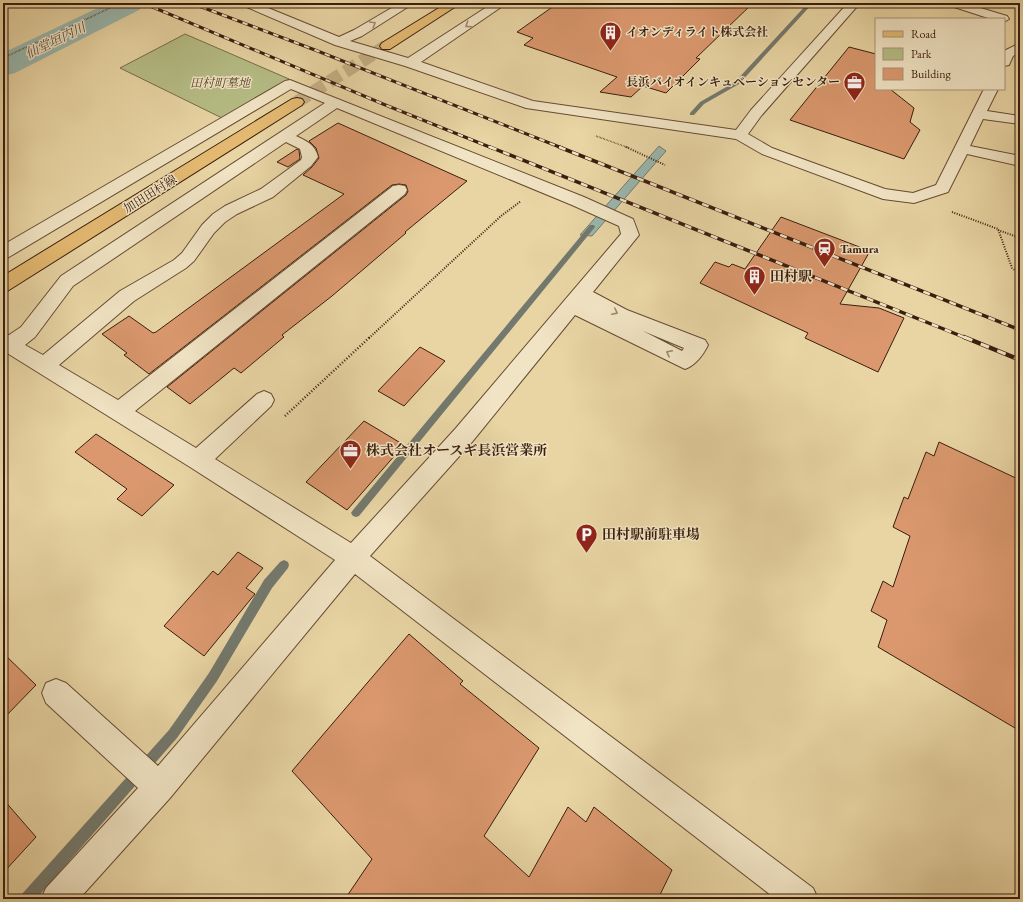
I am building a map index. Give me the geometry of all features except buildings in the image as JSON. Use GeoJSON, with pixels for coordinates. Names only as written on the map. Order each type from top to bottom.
{"type":"FeatureCollection","features":[{"type":"Feature","properties":{"kind":"main road"},"geometry":{"type":"LineString","coordinates":[[386,46],[455,3]]}},
{"type":"Feature","properties":{"kind":"main road","name":"加田田村線"},"geometry":{"type":"LineString","coordinates":[[3,285],[297,102]]}},
{"type":"Feature","properties":{"kind":"street"},"geometry":{"type":"LineString","coordinates":[[246,3],[339,42],[410,63],[531,105],[740,135],[775,154],[883,194],[914,198],[942,188],[990,90]]}},
{"type":"Feature","properties":{"kind":"street"},"geometry":{"type":"LineString","coordinates":[[339,42],[358,33],[408,3]]}},
{"type":"Feature","properties":{"kind":"street"},"geometry":{"type":"LineString","coordinates":[[410,63],[500,3]]}},
{"type":"Feature","properties":{"kind":"street"},"geometry":{"type":"LineString","coordinates":[[740,135],[756,113],[854,3]]}},
{"type":"Feature","properties":{"kind":"street"},"geometry":{"type":"LineString","coordinates":[[952,3],[1000,18]]}},
{"type":"Feature","properties":{"kind":"street"},"geometry":{"type":"LineString","coordinates":[[1005,20],[1017,24]]}},
{"type":"Feature","properties":{"kind":"street"},"geometry":{"type":"LineString","coordinates":[[1005,60],[1008,54],[1020,47]]}},
{"type":"Feature","properties":{"kind":"street"},"geometry":{"type":"LineString","coordinates":[[3,253],[290,84],[627,223],[630,235],[464,435],[353,558],[146,775],[57,899]]}},
{"type":"Feature","properties":{"kind":"street"},"geometry":{"type":"LineString","coordinates":[[5,344],[28,332],[67,281],[335,103]]}},
{"type":"Feature","properties":{"kind":"street"},"geometry":{"type":"LineString","coordinates":[[978,114],[1020,120]]}},
{"type":"Feature","properties":{"kind":"street"},"geometry":{"type":"LineString","coordinates":[[44,366],[127,296],[180,264],[188,257],[208,229],[219,218],[231,210],[267,192],[306,163],[310,157],[309,150],[305,146],[284,136]]}},
{"type":"Feature","properties":{"kind":"street"},"geometry":{"type":"LineString","coordinates":[[961,148],[1020,161]]}},
{"type":"Feature","properties":{"kind":"street"},"geometry":{"type":"LineString","coordinates":[[118,412],[399,190]]}},
{"type":"Feature","properties":{"kind":"street"},"geometry":{"type":"LineString","coordinates":[[576,299],[620,314],[698,345],[686,361],[576,299]]}},
{"type":"Feature","properties":{"kind":"street"},"geometry":{"type":"LineString","coordinates":[[5,344],[44,366],[198,460],[353,558],[802,899]]}},
{"type":"Feature","properties":{"kind":"street"},"geometry":{"type":"LineString","coordinates":[[198,460],[264,400]]}},
{"type":"Feature","properties":{"kind":"street"},"geometry":{"type":"LineString","coordinates":[[56,693],[146,775]]}},
{"type":"Feature","properties":{"kind":"path"},"geometry":{"type":"LineString","coordinates":[[3,58],[110,8],[98,3]]}},
{"type":"Feature","properties":{"kind":"path"},"geometry":{"type":"LineString","coordinates":[[595,136],[637,151],[665,165]]}},
{"type":"Feature","properties":{"kind":"path"},"geometry":{"type":"LineString","coordinates":[[282,419],[501,216],[516,206]]}},
{"type":"Feature","properties":{"kind":"path"},"geometry":{"type":"LineString","coordinates":[[952,212],[1020,238]]}},
{"type":"Feature","properties":{"kind":"path"},"geometry":{"type":"LineString","coordinates":[[998,229],[1012,268],[1020,274]]}},
{"type":"Feature","properties":{"kind":"green space","name":"田村町墓地"},"geometry":{"type":"Polygon","coordinates":[[[185,34],[289,79],[224,119],[120,68],[185,34]]]}},
{"type":"Feature","properties":{"kind":"water"},"geometry":{"type":"Polygon","coordinates":[[[659,146],[666,151],[592,236],[580,235],[659,146]]]}},
{"type":"Feature","properties":{"kind":"waterway"},"geometry":{"type":"LineString","coordinates":[[692,114],[702,103],[737,83],[811,3]]}},
{"type":"Feature","properties":{"kind":"waterway","name":"仙堂垣内川"},"geometry":{"type":"LineString","coordinates":[[3,66],[129,4]]}},
{"type":"Feature","properties":{"kind":"waterway"},"geometry":{"type":"LineString","coordinates":[[356,513],[592,227]]}},
{"type":"Feature","properties":{"kind":"waterway"},"geometry":{"type":"LineString","coordinates":[[27,899],[173,734],[213,677],[268,584],[284,565]]}},
{"type":"Feature","properties":{"kind":"tunnel"},"geometry":{"type":"LineString","coordinates":[[297,102],[386,46]]}},
{"type":"Feature","properties":{"kind":"railway"},"geometry":{"type":"LineString","coordinates":[[143,3],[492,148]]}},
{"type":"Feature","properties":{"kind":"railway"},"geometry":{"type":"LineString","coordinates":[[191,3],[315,50],[562,148]]}},
{"type":"Feature","properties":{"kind":"railway"},"geometry":{"type":"LineString","coordinates":[[490,147],[966,338]]}},
{"type":"Feature","properties":{"kind":"railway"},"geometry":{"type":"LineString","coordinates":[[559,147],[1020,330]]}},
{"type":"Feature","properties":{"kind":"railway"},"geometry":{"type":"LineString","coordinates":[[964,337],[1020,360]]}},
{"type":"Feature","properties":{"kind":"place","name":"イオンディライト株式会社"},"geometry":{"type":"Point","coordinates":[611,52]}},
{"type":"Feature","properties":{"kind":"place","name":"長浜バイオインキュベーションセンター"},"geometry":{"type":"Point","coordinates":[855,102]}},
{"type":"Feature","properties":{"kind":"place","name":"Tamura"},"geometry":{"type":"Point","coordinates":[825,268]}},
{"type":"Feature","properties":{"kind":"place","name":"田村駅"},"geometry":{"type":"Point","coordinates":[754,296]}},
{"type":"Feature","properties":{"kind":"place","name":"株式会社オースギ長浜営業所"},"geometry":{"type":"Point","coordinates":[350,470]}},
{"type":"Feature","properties":{"kind":"place","name":"田村駅前駐車場"},"geometry":{"type":"Point","coordinates":[587,554]}}]}
